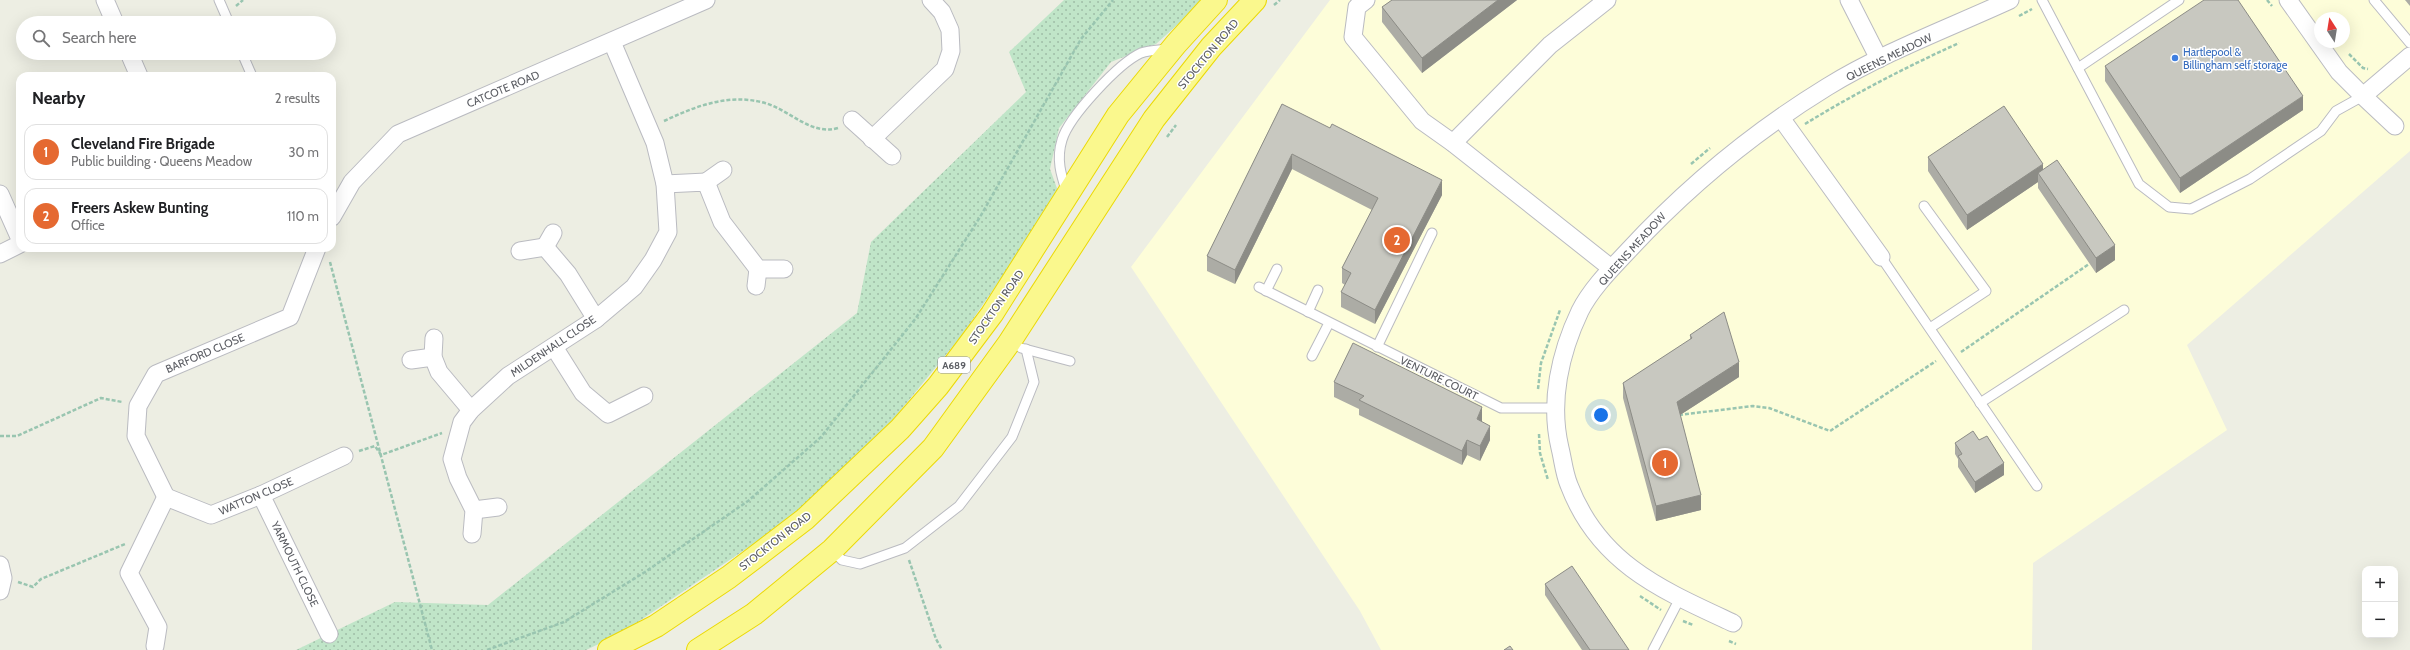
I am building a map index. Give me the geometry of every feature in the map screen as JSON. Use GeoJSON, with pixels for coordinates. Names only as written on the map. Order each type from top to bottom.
{"type":"FeatureCollection","features":[{"type":"Feature","properties":{"kind":"highway","name":"STOCKTON ROAD"},"geometry":{"type":"LineString","coordinates":[[609,650],[656,626],[728,577],[805,519],[884,444],[938,386],[992,314],[1032,254],[1067,194],[1118,115],[1173,48],[1216,0]]}},
{"type":"Feature","properties":{"kind":"highway","name":"STOCKTON ROAD"},"geometry":{"type":"LineString","coordinates":[[698,650],[754,614],[832,550],[933,448],[1017,346],[1154,119],[1211,47],[1263,4]]}},
{"type":"Feature","properties":{"kind":"street"},"geometry":{"type":"LineString","coordinates":[[105,0],[112,16]]}},
{"type":"Feature","properties":{"kind":"street","name":"CATCOTE ROAD"},"geometry":{"type":"LineString","coordinates":[[336,210],[352,182],[398,134],[706,0]]}},
{"type":"Feature","properties":{"kind":"street"},"geometry":{"type":"LineString","coordinates":[[872,138],[945,69],[951,51],[950,30],[942,12],[931,0]]}},
{"type":"Feature","properties":{"kind":"street"},"geometry":{"type":"LineString","coordinates":[[1366,0],[1357,7],[1353,37],[1422,121],[1453,143],[1611,268]]}},
{"type":"Feature","properties":{"kind":"street"},"geometry":{"type":"LineString","coordinates":[[1453,143],[1550,45],[1607,0]]}},
{"type":"Feature","properties":{"kind":"street"},"geometry":{"type":"LineString","coordinates":[[1849,0],[1879,60]]}},
{"type":"Feature","properties":{"kind":"street","name":"QUEENS MEADOW"},"geometry":{"type":"LineString","coordinates":[[1733,623],[1680,598],[1641,576],[1611,552],[1585,518],[1568,482],[1557,438],[1555,408],[1564,348],[1581,308],[1611,268],[1676,202],[1716,166],[1781,118],[1828,87],[1879,60],[2010,0]]}},
{"type":"Feature","properties":{"kind":"street"},"geometry":{"type":"LineString","coordinates":[[2288,0],[2339,72],[2362,96],[2395,126]]}},
{"type":"Feature","properties":{"kind":"street","name":"MILDENHALL CLOSE"},"geometry":{"type":"LineString","coordinates":[[474,510],[458,478],[452,459],[460,429],[470,410],[508,376],[554,348],[596,319],[634,287],[653,260],[668,232],[666,184],[655,143],[612,42]]}},
{"type":"Feature","properties":{"kind":"street"},"geometry":{"type":"LineString","coordinates":[[2362,96],[2410,56]]}},
{"type":"Feature","properties":{"kind":"street"},"geometry":{"type":"LineString","coordinates":[[132,60],[137,72]]}},
{"type":"Feature","properties":{"kind":"street"},"geometry":{"type":"LineString","coordinates":[[1781,118],[1881,257]]}},
{"type":"Feature","properties":{"kind":"street"},"geometry":{"type":"LineString","coordinates":[[852,120],[892,156]]}},
{"type":"Feature","properties":{"kind":"street"},"geometry":{"type":"LineString","coordinates":[[666,184],[706,182],[723,170]]}},
{"type":"Feature","properties":{"kind":"street"},"geometry":{"type":"LineString","coordinates":[[706,182],[722,222],[758,268],[756,286]]}},
{"type":"Feature","properties":{"kind":"street"},"geometry":{"type":"LineString","coordinates":[[0,194],[16,230]]}},
{"type":"Feature","properties":{"kind":"street"},"geometry":{"type":"LineString","coordinates":[[520,251],[549,240],[596,319]]}},
{"type":"Feature","properties":{"kind":"street"},"geometry":{"type":"LineString","coordinates":[[0,254],[16,246]]}},
{"type":"Feature","properties":{"kind":"street","name":"BARFORD CLOSE"},"geometry":{"type":"LineString","coordinates":[[166,497],[136,436],[138,406],[156,374],[290,317],[323,252]]}},
{"type":"Feature","properties":{"kind":"street"},"geometry":{"type":"LineString","coordinates":[[758,268],[784,269]]}},
{"type":"Feature","properties":{"kind":"street"},"geometry":{"type":"LineString","coordinates":[[434,338],[433,357],[439,372],[470,410]]}},
{"type":"Feature","properties":{"kind":"street"},"geometry":{"type":"LineString","coordinates":[[554,348],[583,393],[608,414],[644,396]]}},
{"type":"Feature","properties":{"kind":"street"},"geometry":{"type":"LineString","coordinates":[[410,360],[433,357]]}},
{"type":"Feature","properties":{"kind":"street","name":"WATTON CLOSE"},"geometry":{"type":"LineString","coordinates":[[166,497],[211,515],[261,495],[344,456]]}},
{"type":"Feature","properties":{"kind":"street","name":"YARMOUTH CLOSE"},"geometry":{"type":"LineString","coordinates":[[261,495],[329,634]]}},
{"type":"Feature","properties":{"kind":"street"},"geometry":{"type":"LineString","coordinates":[[155,646],[158,627],[129,573],[166,497]]}},
{"type":"Feature","properties":{"kind":"street"},"geometry":{"type":"LineString","coordinates":[[472,534],[474,510],[498,507]]}},
{"type":"Feature","properties":{"kind":"lane"},"geometry":{"type":"LineString","coordinates":[[219,0],[226,16]]}},
{"type":"Feature","properties":{"kind":"lane"},"geometry":{"type":"LineString","coordinates":[[2078,68],[2179,0]]}},
{"type":"Feature","properties":{"kind":"lane"},"geometry":{"type":"LineString","coordinates":[[2374,0],[2410,43]]}},
{"type":"Feature","properties":{"kind":"lane"},"geometry":{"type":"LineString","coordinates":[[2042,1],[2139,184],[2169,207],[2191,209],[2250,179],[2321,131],[2336,111],[2362,96]]}},
{"type":"Feature","properties":{"kind":"lane"},"geometry":{"type":"LineString","coordinates":[[1067,194],[1058,166],[1062,139],[1084,104],[1114,74],[1142,53],[1173,48]]}},
{"type":"Feature","properties":{"kind":"lane"},"geometry":{"type":"LineString","coordinates":[[245,60],[250,72]]}},
{"type":"Feature","properties":{"kind":"lane"},"geometry":{"type":"LineString","coordinates":[[1924,206],[1986,291],[1930,328]]}},
{"type":"Feature","properties":{"kind":"lane"},"geometry":{"type":"LineString","coordinates":[[1377,347],[1432,233]]}},
{"type":"Feature","properties":{"kind":"lane"},"geometry":{"type":"LineString","coordinates":[[1881,257],[2037,486]]}},
{"type":"Feature","properties":{"kind":"lane","name":"VENTURE COURT"},"geometry":{"type":"LineString","coordinates":[[1278,269],[1262,289],[1501,408],[1537,408]]}},
{"type":"Feature","properties":{"kind":"lane"},"geometry":{"type":"LineString","coordinates":[[1308,312],[1318,290]]}},
{"type":"Feature","properties":{"kind":"lane"},"geometry":{"type":"LineString","coordinates":[[1980,403],[2124,310]]}},
{"type":"Feature","properties":{"kind":"lane"},"geometry":{"type":"LineString","coordinates":[[1312,356],[1329,323]]}},
{"type":"Feature","properties":{"kind":"lane"},"geometry":{"type":"LineString","coordinates":[[1017,346],[1070,361]]}},
{"type":"Feature","properties":{"kind":"lane"},"geometry":{"type":"LineString","coordinates":[[832,550],[842,560],[860,564],[905,548],[959,506],[1012,437],[1034,382],[1017,346]]}},
{"type":"Feature","properties":{"kind":"lane"},"geometry":{"type":"LineString","coordinates":[[1537,408],[1555,408]]}},
{"type":"Feature","properties":{"kind":"lane"},"geometry":{"type":"LineString","coordinates":[[1653,650],[1680,598]]}},
{"type":"Feature","properties":{"kind":"path"},"geometry":{"type":"LineString","coordinates":[[487,650],[564,622],[645,572],[748,501],[821,437],[916,318],[980,217],[1081,40],[1113,0]]}},
{"type":"Feature","properties":{"kind":"path"},"geometry":{"type":"LineString","coordinates":[[1263,4],[1280,0]]}},
{"type":"Feature","properties":{"kind":"path"},"geometry":{"type":"LineString","coordinates":[[2017,17],[2042,1]]}},
{"type":"Feature","properties":{"kind":"path"},"geometry":{"type":"LineString","coordinates":[[1792,132],[1843,101],[1924,59],[1967,39]]}},
{"type":"Feature","properties":{"kind":"path"},"geometry":{"type":"LineString","coordinates":[[2345,48],[2363,68],[2390,72]]}},
{"type":"Feature","properties":{"kind":"path"},"geometry":{"type":"LineString","coordinates":[[649,128],[699,105],[729,100],[763,102],[785,110],[816,128],[837,128],[852,120]]}},
{"type":"Feature","properties":{"kind":"path"},"geometry":{"type":"LineString","coordinates":[[1166,139],[1180,120]]}},
{"type":"Feature","properties":{"kind":"path"},"geometry":{"type":"LineString","coordinates":[[1690,165],[1713,145]]}},
{"type":"Feature","properties":{"kind":"path"},"geometry":{"type":"LineString","coordinates":[[323,252],[381,455],[432,650]]}},
{"type":"Feature","properties":{"kind":"path"},"geometry":{"type":"LineString","coordinates":[[1679,415],[1753,406],[1769,408],[1830,431],[1936,360],[1940,367],[2089,264]]}},
{"type":"Feature","properties":{"kind":"path"},"geometry":{"type":"LineString","coordinates":[[1548,481],[1540,453],[1537,408],[1540,363],[1562,307]]}},
{"type":"Feature","properties":{"kind":"path"},"geometry":{"type":"LineString","coordinates":[[0,436],[17,436],[101,398],[138,406]]}},
{"type":"Feature","properties":{"kind":"path"},"geometry":{"type":"LineString","coordinates":[[381,455],[439,434],[460,429]]}},
{"type":"Feature","properties":{"kind":"path"},"geometry":{"type":"LineString","coordinates":[[344,456],[375,446],[381,455]]}},
{"type":"Feature","properties":{"kind":"path"},"geometry":{"type":"LineString","coordinates":[[1,578],[33,587],[41,580],[130,542],[146,537]]}},
{"type":"Feature","properties":{"kind":"path"},"geometry":{"type":"LineString","coordinates":[[905,548],[936,639],[942,650]]}},
{"type":"Feature","properties":{"kind":"path"},"geometry":{"type":"LineString","coordinates":[[1638,595],[1671,616],[1695,626]]}},
{"type":"Feature","properties":{"kind":"path"},"geometry":{"type":"LineString","coordinates":[[1722,638],[1736,644]]}},
{"type":"Feature","properties":{"kind":"shaded area"},"geometry":{"type":"Polygon","coordinates":[[[1064,0],[1205,0],[1156,44],[1111,62],[1059,128],[1050,169],[1059,194],[962,335],[878,438],[783,524],[620,634],[586,650],[296,650],[395,602],[488,605],[857,313],[871,242],[1026,92],[1009,52],[1064,0]]]}},
{"type":"Feature","properties":{"kind":"shaded area"},"geometry":{"type":"Polygon","coordinates":[[[1330,0],[2410,0],[2410,151],[2187,345],[2227,430],[2033,563],[2032,650],[1381,650],[1360,611],[1131,267],[1330,0]]]}},
{"type":"Feature","properties":{"kind":"building"},"geometry":{"type":"Polygon","coordinates":[[[1392,0],[1498,0],[1422,58],[1382,7],[1392,0]]]}},
{"type":"Feature","properties":{"kind":"building"},"geometry":{"type":"Polygon","coordinates":[[[2204,0],[2238,0],[2303,96],[2180,178],[2105,66],[2204,0]]]}},
{"type":"Feature","properties":{"kind":"building"},"geometry":{"type":"Polygon","coordinates":[[[1282,104],[1330,128],[1332,124],[1442,180],[1375,310],[1341,292],[1351,273],[1342,268],[1378,198],[1292,154],[1235,270],[1207,256],[1282,104]]]}},
{"type":"Feature","properties":{"kind":"building"},"geometry":{"type":"Polygon","coordinates":[[[2004,106],[2043,164],[1967,215],[1928,157],[2004,106]]]}},
{"type":"Feature","properties":{"kind":"building"},"geometry":{"type":"Polygon","coordinates":[[[2057,160],[2115,245],[2096,258],[2038,173],[2057,160]]]}},
{"type":"Feature","properties":{"kind":"building"},"geometry":{"type":"Polygon","coordinates":[[[1724,312],[1739,362],[1677,402],[1701,495],[1656,506],[1623,383],[1692,338],[1690,335],[1724,312]]]}},
{"type":"Feature","properties":{"kind":"building"},"geometry":{"type":"Polygon","coordinates":[[[1353,343],[1482,407],[1477,419],[1490,426],[1480,446],[1467,440],[1462,451],[1359,400],[1364,396],[1334,382],[1353,343]]]}},
{"type":"Feature","properties":{"kind":"building"},"geometry":{"type":"Polygon","coordinates":[[[1973,431],[1979,440],[1987,436],[2004,463],[1975,482],[1958,456],[1962,454],[1955,443],[1973,431]]]}},
{"type":"Feature","properties":{"kind":"building"},"geometry":{"type":"Polygon","coordinates":[[[1572,566],[1629,650],[1590,650],[1545,584],[1572,566]]]}},
{"type":"Feature","properties":{"kind":"building"},"geometry":{"type":"Polygon","coordinates":[[[1510,646],[1513,650],[1504,650],[1510,646]]]}},
{"type":"Feature","properties":{"kind":"place","name":"Hartlepool & Billingham self storage"},"geometry":{"type":"Point","coordinates":[2175,58]}},
{"type":"Feature","properties":{"kind":"place","name":"Freers Askew Bunting"},"geometry":{"type":"Point","coordinates":[1397,240]}},
{"type":"Feature","properties":{"kind":"place","name":"Cleveland Fire Brigade"},"geometry":{"type":"Point","coordinates":[1665,463]}}]}
